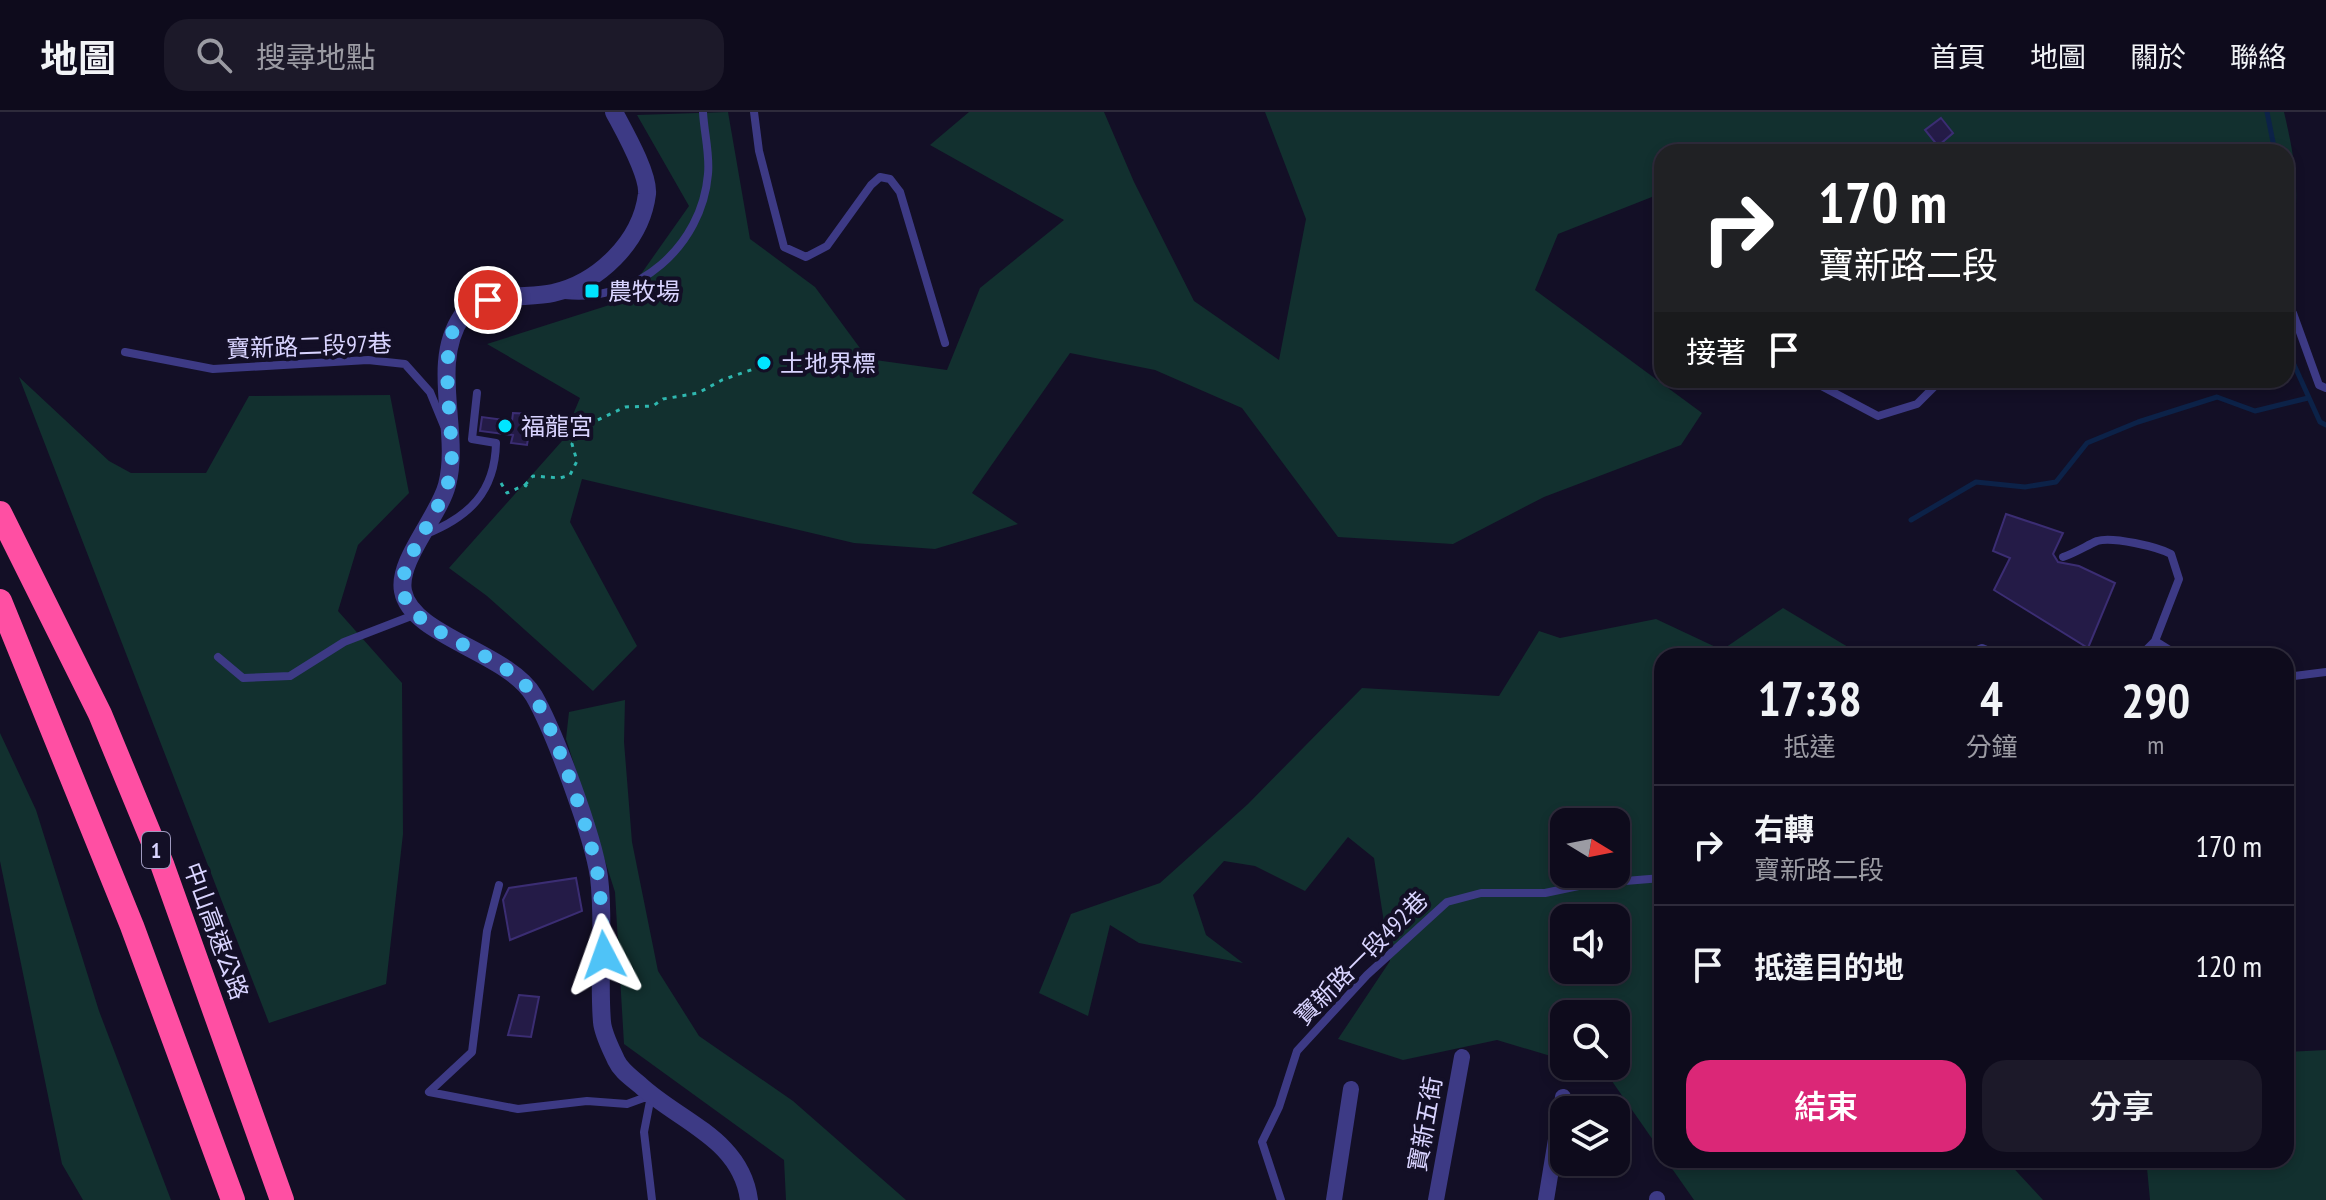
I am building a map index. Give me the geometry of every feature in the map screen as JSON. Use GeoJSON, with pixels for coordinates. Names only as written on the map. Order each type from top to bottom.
{"type":"FeatureCollection","features":[{"type":"Feature","properties":{"kind":"highway","name":"中山高速公路"},"geometry":{"type":"LineString","coordinates":[[0,513],[100,714],[162,864],[282,1200]]}},
{"type":"Feature","properties":{"kind":"highway","name":"1"},"geometry":{"type":"LineString","coordinates":[[0,601],[132,926],[233,1200]]}},
{"type":"Feature","properties":{"kind":"street"},"geometry":{"type":"LineString","coordinates":[[614,112],[631,143],[647,192],[636,226],[627,245],[586,282],[552,293],[488,300],[464,312],[450,341],[451,470],[443,502],[408,561],[403,590],[414,615],[500,663],[532,693],[552,736],[598,877],[604,955],[602,1025],[618,1066],[651,1095],[723,1144],[747,1181],[749,1200]]}},
{"type":"Feature","properties":{"kind":"street","name":"寶新五街"},"geometry":{"type":"LineString","coordinates":[[1436,1200],[1462,1057]]}},
{"type":"Feature","properties":{"kind":"street"},"geometry":{"type":"LineString","coordinates":[[1334,1200],[1351,1089]]}},
{"type":"Feature","properties":{"kind":"street"},"geometry":{"type":"LineString","coordinates":[[1546,1200],[1550,1176]]}},
{"type":"Feature","properties":{"kind":"lane"},"geometry":{"type":"LineString","coordinates":[[552,293],[593,298],[629,285],[678,252],[693,230],[709,171],[703,112]]}},
{"type":"Feature","properties":{"kind":"lane"},"geometry":{"type":"LineString","coordinates":[[754,112],[759,151],[784,247],[806,257],[827,246],[871,185],[880,177],[890,179],[900,192],[945,343]]}},
{"type":"Feature","properties":{"kind":"lane"},"geometry":{"type":"LineString","coordinates":[[2294,323],[2319,385],[2326,388]]}},
{"type":"Feature","properties":{"kind":"lane","name":"寶新路二段97巷"},"geometry":{"type":"LineString","coordinates":[[125,352],[213,369],[368,360],[405,364],[430,392],[451,441]]}},
{"type":"Feature","properties":{"kind":"lane"},"geometry":{"type":"LineString","coordinates":[[1825,388],[1878,416],[1917,404],[1933,388]]}},
{"type":"Feature","properties":{"kind":"lane"},"geometry":{"type":"LineString","coordinates":[[425,534],[452,523],[473,508],[492,471],[496,443],[472,439],[477,393]]}},
{"type":"Feature","properties":{"kind":"lane"},"geometry":{"type":"LineString","coordinates":[[2063,557],[2084,550],[2099,540],[2159,547],[2171,554],[2179,579],[2155,641],[2148,648]]}},
{"type":"Feature","properties":{"kind":"lane"},"geometry":{"type":"LineString","coordinates":[[218,657],[243,678],[290,676],[344,642],[414,615]]}},
{"type":"Feature","properties":{"kind":"lane"},"geometry":{"type":"LineString","coordinates":[[2155,641],[2166,648]]}},
{"type":"Feature","properties":{"kind":"lane"},"geometry":{"type":"LineString","coordinates":[[2294,676],[2326,672]]}},
{"type":"Feature","properties":{"kind":"lane","name":"寶新路一段492巷"},"geometry":{"type":"LineString","coordinates":[[1281,1200],[1262,1142],[1279,1107],[1297,1051],[1367,975],[1447,902],[1481,893],[1545,893],[1588,884],[1654,879]]}},
{"type":"Feature","properties":{"kind":"lane"},"geometry":{"type":"LineString","coordinates":[[499,885],[487,931],[472,1052],[429,1092],[518,1109],[587,1101],[627,1104],[651,1095]]}},
{"type":"Feature","properties":{"kind":"lane"},"geometry":{"type":"LineString","coordinates":[[651,1095],[644,1132],[652,1200]]}},
{"type":"Feature","properties":{"kind":"path"},"geometry":{"type":"LineString","coordinates":[[492,471],[507,493],[525,485],[533,476],[560,478],[570,475],[577,461],[572,444],[581,428],[591,421],[625,407],[653,406],[663,399],[698,393],[722,380],[768,364]]}},
{"type":"Feature","properties":{"kind":"path"},"geometry":{"type":"LineString","coordinates":[[525,485],[531,490]]}},
{"type":"Feature","properties":{"kind":"green space"},"geometry":{"type":"Polygon","coordinates":[[[728,112],[750,239],[815,287],[868,359],[947,370],[980,288],[1064,220],[930,145],[969,112],[1104,112],[1134,182],[1194,301],[1279,360],[1306,219],[1265,112],[2284,112],[2290,144],[1654,144],[1654,196],[1558,234],[1535,290],[1654,378],[1654,388],[1668,388],[1702,413],[1681,445],[1544,497],[1453,544],[1338,537],[1242,408],[1155,370],[1070,353],[972,493],[1018,524],[935,549],[854,543],[582,479],[570,522],[637,646],[593,691],[487,596],[449,568],[562,441],[580,398],[487,344],[622,301],[689,206],[637,115],[728,112]]]}},
{"type":"Feature","properties":{"kind":"green space"},"geometry":{"type":"Polygon","coordinates":[[[2294,165],[2296,182],[2294,224],[2294,165]]]}},
{"type":"Feature","properties":{"kind":"green space"},"geometry":{"type":"Polygon","coordinates":[[[19,377],[109,461],[131,473],[206,473],[249,396],[390,395],[409,493],[358,545],[338,611],[402,683],[403,834],[386,984],[269,1023],[19,377]]]}},
{"type":"Feature","properties":{"kind":"green space"},"geometry":{"type":"Polygon","coordinates":[[[1783,608],[1850,648],[1725,648],[1783,608]]]}},
{"type":"Feature","properties":{"kind":"green space"},"geometry":{"type":"Polygon","coordinates":[[[1656,619],[1718,648],[1654,648],[1654,1142],[1630,1107],[1630,1096],[1622,1096],[1611,1080],[1630,1080],[1630,1000],[1550,1000],[1550,1056],[1497,1040],[1403,1060],[1338,1039],[1390,961],[1374,858],[1348,837],[1305,891],[1255,866],[1224,861],[1193,895],[1206,935],[1243,963],[1139,943],[1110,925],[1088,1016],[1039,993],[1071,914],[1160,883],[1248,804],[1362,688],[1499,696],[1539,631],[1560,638],[1656,619]]]}},
{"type":"Feature","properties":{"kind":"green space"},"geometry":{"type":"Polygon","coordinates":[[[625,700],[624,742],[632,842],[658,971],[699,1036],[793,1101],[906,1200],[786,1200],[784,1160],[624,1044],[615,892],[566,739],[569,712],[625,700]]]}},
{"type":"Feature","properties":{"kind":"green space"},"geometry":{"type":"Polygon","coordinates":[[[0,733],[36,810],[99,1011],[171,1200],[83,1200],[62,1164],[0,861],[0,733]]]}},
{"type":"Feature","properties":{"kind":"green space"},"geometry":{"type":"Polygon","coordinates":[[[2326,1050],[2326,1200],[2150,1200],[2147,1168],[2294,1168],[2294,1052],[2326,1050]]]}},
{"type":"Feature","properties":{"kind":"green space"},"geometry":{"type":"Polygon","coordinates":[[[1672,1168],[2013,1168],[2043,1200],[1694,1200],[1672,1168]]]}},
{"type":"Feature","properties":{"kind":"building"},"geometry":{"type":"Polygon","coordinates":[[[1941,118],[1953,133],[1936,144],[1925,130],[1941,118]]]}},
{"type":"Feature","properties":{"kind":"building","name":"福龍宮"},"geometry":{"type":"Polygon","coordinates":[[[513,413],[532,414],[527,445],[511,443],[513,435],[480,431],[482,417],[512,421],[513,413]]]}},
{"type":"Feature","properties":{"kind":"building"},"geometry":{"type":"Polygon","coordinates":[[[2006,514],[2063,533],[2053,554],[2058,562],[2079,566],[2115,583],[2088,648],[1994,590],[2010,558],[1993,551],[2006,514]]]}},
{"type":"Feature","properties":{"kind":"building"},"geometry":{"type":"Polygon","coordinates":[[[576,878],[582,911],[510,940],[503,900],[509,888],[576,878]]]}},
{"type":"Feature","properties":{"kind":"building"},"geometry":{"type":"Polygon","coordinates":[[[519,995],[539,997],[531,1037],[508,1035],[519,995]]]}},
{"type":"Feature","properties":{"kind":"waterway"},"geometry":{"type":"LineString","coordinates":[[2267,112],[2273,144]]}},
{"type":"Feature","properties":{"kind":"waterway"},"geometry":{"type":"LineString","coordinates":[[2294,365],[2320,422],[2326,425]]}},
{"type":"Feature","properties":{"kind":"waterway"},"geometry":{"type":"LineString","coordinates":[[1911,520],[1976,482],[2025,487],[2056,482],[2087,443],[2138,422],[2217,397],[2255,411],[2308,398]]}},
{"type":"Feature","properties":{"kind":"place","name":"農牧場"},"geometry":{"type":"Point","coordinates":[592,291]}},
{"type":"Feature","properties":{"kind":"place","name":"土地界標"},"geometry":{"type":"Point","coordinates":[764,363]}},
{"type":"Feature","properties":{"kind":"place","name":"福龍宮"},"geometry":{"type":"Point","coordinates":[505,426]}},
{"type":"Feature","properties":{"kind":"route"},"geometry":{"type":"LineString","coordinates":[[488,300],[464,312],[450,341],[451,470],[443,502],[408,561],[403,590],[414,615],[500,663],[532,693],[552,736],[593,853],[604,955]]}}]}
